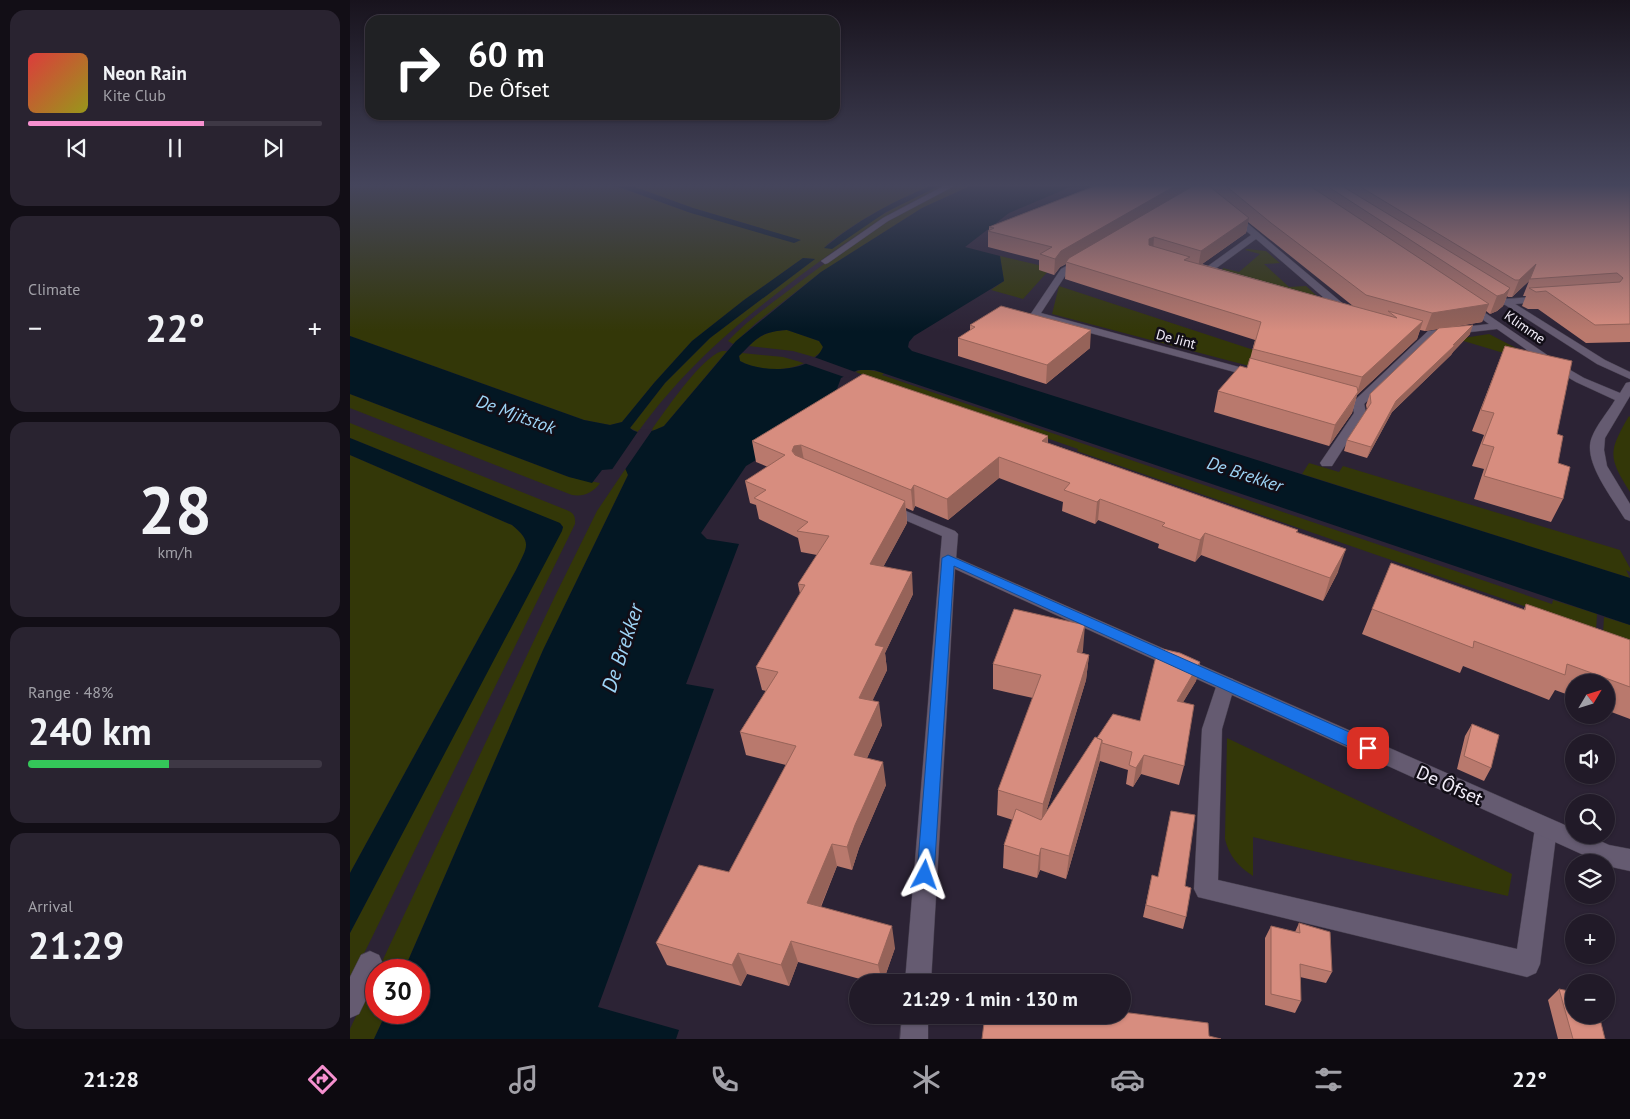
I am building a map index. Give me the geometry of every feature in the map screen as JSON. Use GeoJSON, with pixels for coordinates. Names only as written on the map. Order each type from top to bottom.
{"type":"FeatureCollection","features":[{"type":"Feature","properties":{"kind":"street"},"geometry":{"type":"LineString","coordinates":[[825,261],[864,234]]}},
{"type":"Feature","properties":{"kind":"street"},"geometry":{"type":"LineString","coordinates":[[1222,278],[1199,272],[1256,235],[1355,316],[1323,307]]}},
{"type":"Feature","properties":{"kind":"street","name":"De Jint"},"geometry":{"type":"LineString","coordinates":[[1094,253],[1064,271],[1035,315],[1263,377]]}},
{"type":"Feature","properties":{"kind":"street","name":"Klimme"},"geometry":{"type":"LineString","coordinates":[[1481,286],[1601,362],[1630,376]]}},
{"type":"Feature","properties":{"kind":"street"},"geometry":{"type":"LineString","coordinates":[[1505,302],[1552,299]]}},
{"type":"Feature","properties":{"kind":"street","name":"Klimme"},"geometry":{"type":"LineString","coordinates":[[1505,302],[1463,301],[1580,380],[1621,398]]}},
{"type":"Feature","properties":{"kind":"street"},"geometry":{"type":"LineString","coordinates":[[1358,403],[1424,336],[1432,333],[1500,326]]}},
{"type":"Feature","properties":{"kind":"street"},"geometry":{"type":"LineString","coordinates":[[1630,386],[1598,438],[1596,450],[1600,466],[1630,516]]}},
{"type":"Feature","properties":{"kind":"street"},"geometry":{"type":"LineString","coordinates":[[1330,395],[1358,403]]}},
{"type":"Feature","properties":{"kind":"street"},"geometry":{"type":"LineString","coordinates":[[1327,463],[1360,413],[1358,403]]}},
{"type":"Feature","properties":{"kind":"street"},"geometry":{"type":"LineString","coordinates":[[877,503],[950,534],[919,974]]}},
{"type":"Feature","properties":{"kind":"street","name":"De Ôfset"},"geometry":{"type":"LineString","coordinates":[[948,558],[1606,856],[1630,860]]}},
{"type":"Feature","properties":{"kind":"street"},"geometry":{"type":"LineString","coordinates":[[1226,684],[1212,730],[1206,889],[1527,964],[1546,828]]}},
{"type":"Feature","properties":{"kind":"street"},"geometry":{"type":"LineString","coordinates":[[350,1005],[365,974]]}},
{"type":"Feature","properties":{"kind":"street"},"geometry":{"type":"LineString","coordinates":[[914,1039],[915,1024]]}},
{"type":"Feature","properties":{"kind":"green space"},"geometry":{"type":"Polygon","coordinates":[[[350,234],[840,234],[824,247],[847,234],[858,234],[778,292],[734,328],[674,387],[638,432],[630,428],[665,383],[710,338],[815,259],[803,258],[744,300],[692,341],[622,422],[610,425],[584,420],[350,336],[350,234]]]}},
{"type":"Feature","properties":{"kind":"green space"},"geometry":{"type":"Polygon","coordinates":[[[867,234],[880,234],[821,272],[756,323],[733,344],[728,341],[765,308],[867,234]]]}},
{"type":"Feature","properties":{"kind":"green space"},"geometry":{"type":"Polygon","coordinates":[[[1245,250],[1266,251],[1280,263],[1264,264],[1289,287],[1306,286],[1317,296],[1301,297],[1222,271],[1223,268],[1239,272],[1260,254],[1245,250]]]}},
{"type":"Feature","properties":{"kind":"green space"},"geometry":{"type":"Polygon","coordinates":[[[1000,256],[1051,268],[1023,299],[991,290],[1004,281],[1000,256]]]}},
{"type":"Feature","properties":{"kind":"green space"},"geometry":{"type":"Polygon","coordinates":[[[1059,286],[1351,382],[1329,387],[1052,314],[1059,286]]]}},
{"type":"Feature","properties":{"kind":"green space"},"geometry":{"type":"Polygon","coordinates":[[[787,330],[819,341],[823,346],[821,352],[814,357],[793,351],[749,346],[766,334],[787,330]]]}},
{"type":"Feature","properties":{"kind":"green space"},"geometry":{"type":"Polygon","coordinates":[[[1489,334],[1520,350],[1540,364],[1457,339],[1489,334]]]}},
{"type":"Feature","properties":{"kind":"green space"},"geometry":{"type":"Polygon","coordinates":[[[722,351],[727,351],[664,426],[650,432],[693,375],[703,364],[722,351]]]}},
{"type":"Feature","properties":{"kind":"green space"},"geometry":{"type":"Polygon","coordinates":[[[742,353],[783,357],[804,363],[781,369],[755,367],[740,361],[739,356],[742,353]]]}},
{"type":"Feature","properties":{"kind":"green space"},"geometry":{"type":"Polygon","coordinates":[[[864,369],[884,373],[882,375],[1552,604],[1553,600],[1597,614],[1596,631],[855,372],[864,369]]]}},
{"type":"Feature","properties":{"kind":"green space"},"geometry":{"type":"Polygon","coordinates":[[[350,394],[569,477],[600,483],[588,494],[572,495],[350,408],[350,394]]]}},
{"type":"Feature","properties":{"kind":"green space"},"geometry":{"type":"Polygon","coordinates":[[[1629,416],[1630,492],[1614,462],[1613,454],[1617,438],[1629,416]]]}},
{"type":"Feature","properties":{"kind":"green space"},"geometry":{"type":"Polygon","coordinates":[[[350,423],[567,510],[573,514],[575,524],[350,982],[350,933],[563,527],[559,523],[350,438],[350,423]]]}},
{"type":"Feature","properties":{"kind":"green space"},"geometry":{"type":"Polygon","coordinates":[[[350,455],[512,525],[523,536],[526,546],[516,570],[350,873],[350,455]]]}},
{"type":"Feature","properties":{"kind":"green space"},"geometry":{"type":"Polygon","coordinates":[[[1309,463],[1339,472],[1343,466],[1620,550],[1630,568],[1630,572],[1626,570],[1630,578],[1302,474],[1309,463]]]}},
{"type":"Feature","properties":{"kind":"green space"},"geometry":{"type":"Polygon","coordinates":[[[626,468],[628,475],[543,650],[409,959],[383,959],[555,596],[597,511],[626,468]]]}},
{"type":"Feature","properties":{"kind":"green space"},"geometry":{"type":"Polygon","coordinates":[[[1604,617],[1630,625],[1630,643],[1603,634],[1604,617]]]}},
{"type":"Feature","properties":{"kind":"green space"},"geometry":{"type":"Polygon","coordinates":[[[1227,738],[1512,874],[1508,896],[1253,837],[1253,876],[1235,860],[1229,851],[1225,839],[1227,738]]]}},
{"type":"Feature","properties":{"kind":"green space"},"geometry":{"type":"Polygon","coordinates":[[[365,997],[365,1024],[381,1024],[374,1039],[350,1039],[350,1029],[365,997]]]}},
{"type":"Feature","properties":{"kind":"water"},"geometry":{"type":"Polygon","coordinates":[[[765,234],[782,234],[801,240],[794,243],[765,234]]]}},
{"type":"Feature","properties":{"kind":"water"},"geometry":{"type":"Polygon","coordinates":[[[842,234],[853,234],[832,249],[824,248],[842,234]]]}},
{"type":"Feature","properties":{"kind":"water"},"geometry":{"type":"Polygon","coordinates":[[[880,234],[981,234],[965,247],[1000,256],[1004,281],[914,336],[909,342],[908,347],[912,351],[1630,578],[1630,625],[874,370],[858,370],[841,378],[835,394],[788,441],[746,466],[701,533],[707,539],[739,544],[686,684],[714,689],[598,1007],[679,1030],[676,1039],[374,1039],[381,1024],[430,1024],[430,959],[409,959],[543,650],[628,475],[625,468],[602,470],[592,483],[569,477],[350,394],[350,336],[584,420],[610,425],[622,422],[692,341],[744,300],[803,258],[815,259],[710,338],[665,383],[630,428],[642,433],[664,426],[736,341],[821,272],[880,234]],[[787,330],[765,334],[739,356],[740,361],[749,365],[761,368],[786,369],[808,362],[817,356],[823,347],[819,341],[787,330]]]}},
{"type":"Feature","properties":{"kind":"water"},"geometry":{"type":"Polygon","coordinates":[[[350,438],[560,523],[563,527],[350,933],[350,873],[516,570],[526,545],[523,536],[512,525],[350,455],[350,438]]]}},
{"type":"Feature","properties":{"kind":"pier"},"geometry":{"type":"Polygon","coordinates":[[[811,357],[858,373],[847,378],[801,362],[811,357]]]}},
{"type":"Feature","properties":{"kind":"pier"},"geometry":{"type":"Polygon","coordinates":[[[653,429],[624,471],[611,471],[639,430],[653,429]]]}},
{"type":"Feature","properties":{"kind":"building"},"geometry":{"type":"Polygon","coordinates":[[[1002,234],[1090,234],[1061,251],[1055,259],[1040,254],[1052,247],[1002,234]]]}},
{"type":"Feature","properties":{"kind":"building"},"geometry":{"type":"Polygon","coordinates":[[[1109,234],[1225,234],[1201,251],[1154,237],[1149,239],[1149,245],[1190,257],[1184,260],[1397,318],[1388,311],[1423,321],[1362,377],[1253,349],[1261,322],[1066,262],[1069,258],[1109,234]]]}},
{"type":"Feature","properties":{"kind":"building"},"geometry":{"type":"Polygon","coordinates":[[[1286,234],[1384,234],[1489,304],[1432,313],[1366,295],[1286,234]]]}},
{"type":"Feature","properties":{"kind":"building"},"geometry":{"type":"Polygon","coordinates":[[[1402,234],[1422,234],[1510,288],[1504,294],[1497,296],[1402,234]]]}},
{"type":"Feature","properties":{"kind":"building"},"geometry":{"type":"Polygon","coordinates":[[[1439,234],[1630,234],[1630,324],[1595,325],[1546,291],[1536,292],[1529,288],[1620,282],[1623,278],[1617,273],[1530,279],[1536,264],[1519,280],[1515,280],[1439,234]]]}},
{"type":"Feature","properties":{"kind":"building"},"geometry":{"type":"Polygon","coordinates":[[[1001,306],[1091,330],[1047,365],[958,338],[975,327],[970,325],[1001,306]]]}},
{"type":"Feature","properties":{"kind":"building"},"geometry":{"type":"Polygon","coordinates":[[[1473,325],[1453,345],[1455,345],[1396,401],[1371,447],[1347,440],[1371,403],[1370,394],[1439,328],[1473,325]]]}},
{"type":"Feature","properties":{"kind":"building"},"geometry":{"type":"Polygon","coordinates":[[[1505,346],[1572,361],[1557,434],[1563,436],[1558,463],[1570,467],[1563,499],[1484,476],[1494,447],[1482,444],[1494,413],[1481,410],[1505,346]]]}},
{"type":"Feature","properties":{"kind":"building"},"geometry":{"type":"Polygon","coordinates":[[[1250,358],[1357,387],[1358,392],[1335,425],[1218,391],[1240,366],[1247,368],[1250,358]]]}},
{"type":"Feature","properties":{"kind":"building"},"geometry":{"type":"Polygon","coordinates":[[[863,374],[1048,436],[1042,441],[1298,530],[1296,532],[1346,549],[1330,578],[1205,533],[1200,540],[1162,526],[1165,523],[1100,499],[1097,502],[1064,490],[1070,483],[999,457],[947,499],[914,485],[911,490],[801,445],[794,446],[792,451],[795,455],[905,501],[870,564],[912,572],[875,645],[884,647],[859,698],[879,702],[854,755],[883,762],[847,847],[832,844],[807,903],[892,926],[878,965],[791,941],[781,965],[738,953],[732,965],[656,943],[699,865],[729,872],[796,746],[740,732],[778,672],[756,667],[805,585],[798,584],[829,536],[797,531],[808,522],[754,498],[766,490],[745,481],[785,455],[752,441],[863,374]]]}},
{"type":"Feature","properties":{"kind":"building"},"geometry":{"type":"Polygon","coordinates":[[[1391,563],[1525,610],[1526,604],[1630,640],[1630,687],[1615,682],[1615,674],[1594,674],[1567,664],[1565,675],[1474,641],[1473,648],[1372,609],[1391,563]]]}},
{"type":"Feature","properties":{"kind":"building"},"geometry":{"type":"Polygon","coordinates":[[[1014,609],[1085,625],[1077,652],[1089,655],[1043,804],[998,790],[1041,675],[993,664],[1014,609]]]}},
{"type":"Feature","properties":{"kind":"building"},"geometry":{"type":"Polygon","coordinates":[[[1158,648],[1180,653],[1200,662],[1177,701],[1194,705],[1184,766],[1144,755],[1136,768],[1129,765],[1132,752],[1102,743],[1102,740],[1097,738],[1113,714],[1140,721],[1158,648]]]}},
{"type":"Feature","properties":{"kind":"building"},"geometry":{"type":"Polygon","coordinates":[[[1472,724],[1499,735],[1491,768],[1464,756],[1472,724]]]}},
{"type":"Feature","properties":{"kind":"building"},"geometry":{"type":"Polygon","coordinates":[[[1095,737],[1102,740],[1069,856],[1041,848],[1039,856],[1004,845],[1016,809],[1041,820],[1095,737]]]}},
{"type":"Feature","properties":{"kind":"building"},"geometry":{"type":"Polygon","coordinates":[[[1171,811],[1195,815],[1185,886],[1191,888],[1186,917],[1146,905],[1152,875],[1158,877],[1171,811]]]}},
{"type":"Feature","properties":{"kind":"building"},"geometry":{"type":"Polygon","coordinates":[[[1299,923],[1330,932],[1332,972],[1300,964],[1301,1001],[1271,994],[1271,926],[1300,933],[1299,923]]]}},
{"type":"Feature","properties":{"kind":"building"},"geometry":{"type":"Polygon","coordinates":[[[1559,989],[1565,990],[1565,1010],[1559,989]]]}},
{"type":"Feature","properties":{"kind":"building"},"geometry":{"type":"Polygon","coordinates":[[[1131,1013],[1208,1023],[1209,1036],[1221,1039],[982,1039],[984,1024],[1131,1024],[1131,1013]]]}},
{"type":"Feature","properties":{"kind":"building"},"geometry":{"type":"Polygon","coordinates":[[[1569,1024],[1601,1024],[1605,1039],[1573,1039],[1569,1024]]]}},
{"type":"Feature","properties":{"kind":"route"},"geometry":{"type":"LineString","coordinates":[[925,875],[948,558],[1368,748]]}},
{"type":"Feature","properties":{"kind":"water label","name":"De Mjitstok"},"geometry":{"type":"Point","coordinates":[516,414]}},
{"type":"Feature","properties":{"kind":"water label","name":"De Brekker"},"geometry":{"type":"Point","coordinates":[1245,474]}},
{"type":"Feature","properties":{"kind":"water label","name":"De Brekker"},"geometry":{"type":"Point","coordinates":[622,648]}}]}
